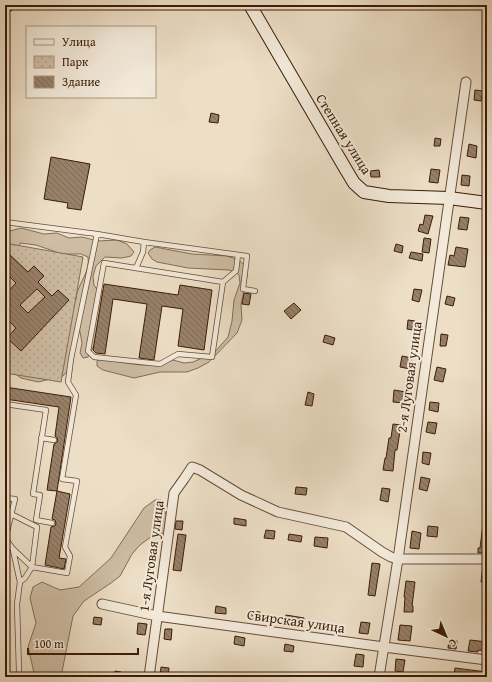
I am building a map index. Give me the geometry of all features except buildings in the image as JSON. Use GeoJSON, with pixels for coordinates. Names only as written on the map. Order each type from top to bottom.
{"type":"FeatureCollection","features":[{"type":"Feature","properties":{"kind":"street","name":"Степная улица"},"geometry":{"type":"LineString","coordinates":[[250,5],[354,183],[364,192],[389,196],[449,198],[487,203]]}},
{"type":"Feature","properties":{"kind":"street","name":"2-я Луговая улица"},"geometry":{"type":"LineString","coordinates":[[380,677],[466,82]]}},
{"type":"Feature","properties":{"kind":"street","name":"1-я Луговая улица"},"geometry":{"type":"LineString","coordinates":[[149,677],[174,494],[192,467],[200,470],[241,495],[278,512],[346,527],[390,557],[398,559]]}},
{"type":"Feature","properties":{"kind":"street"},"geometry":{"type":"LineString","coordinates":[[398,559],[487,559]]}},
{"type":"Feature","properties":{"kind":"street","name":"Свирская улица"},"geometry":{"type":"LineString","coordinates":[[102,604],[157,616],[487,660]]}},
{"type":"Feature","properties":{"kind":"lane"},"geometry":{"type":"LineString","coordinates":[[5,222],[248,256],[243,289],[254,291]]}},
{"type":"Feature","properties":{"kind":"lane"},"geometry":{"type":"LineString","coordinates":[[5,538],[13,549],[32,567],[67,573],[70,556],[65,547],[67,525],[77,481],[62,479],[67,441],[76,395],[68,382],[71,359],[97,234]]}},
{"type":"Feature","properties":{"kind":"lane"},"geometry":{"type":"LineString","coordinates":[[136,268],[143,252],[144,242]]}},
{"type":"Feature","properties":{"kind":"lane"},"geometry":{"type":"LineString","coordinates":[[223,282],[104,262],[88,350],[94,357],[160,364],[178,354],[212,357],[223,282],[236,271],[238,255]]}},
{"type":"Feature","properties":{"kind":"lane"},"geometry":{"type":"LineString","coordinates":[[5,404],[46,410],[33,494],[40,495],[36,520],[52,523]]}},
{"type":"Feature","properties":{"kind":"lane"},"geometry":{"type":"LineString","coordinates":[[41,438],[54,440]]}},
{"type":"Feature","properties":{"kind":"lane"},"geometry":{"type":"LineString","coordinates":[[5,498],[14,499],[5,542]]}},
{"type":"Feature","properties":{"kind":"lane"},"geometry":{"type":"LineString","coordinates":[[5,514],[11,514],[38,527],[32,567],[25,578],[20,582]]}},
{"type":"Feature","properties":{"kind":"lane"},"geometry":{"type":"LineString","coordinates":[[13,549],[20,582],[17,604],[18,677]]}},
{"type":"Feature","properties":{"kind":"green space"},"geometry":{"type":"Polygon","coordinates":[[[21,228],[44,234],[57,233],[69,238],[82,237],[98,241],[117,240],[127,244],[134,252],[131,256],[122,258],[105,257],[96,266],[93,276],[94,285],[103,292],[95,344],[88,357],[83,358],[80,353],[82,343],[79,327],[70,368],[63,376],[38,382],[21,378],[14,373],[76,300],[78,290],[87,270],[88,257],[81,254],[62,254],[36,245],[20,243],[19,247],[5,247],[5,237],[10,231],[21,228]]]}},
{"type":"Feature","properties":{"kind":"green space"},"geometry":{"type":"Polygon","coordinates":[[[5,243],[83,257],[61,382],[5,373],[5,243]]]}},
{"type":"Feature","properties":{"kind":"green space"},"geometry":{"type":"Polygon","coordinates":[[[155,247],[192,254],[227,256],[239,260],[245,266],[247,276],[241,305],[242,320],[237,333],[209,362],[187,372],[160,372],[134,378],[103,370],[97,366],[97,361],[100,359],[141,365],[160,364],[173,360],[184,363],[193,362],[214,353],[228,337],[232,321],[234,300],[240,283],[239,275],[236,272],[229,270],[188,268],[157,262],[152,259],[148,253],[155,247]]]}},
{"type":"Feature","properties":{"kind":"green space"},"geometry":{"type":"Polygon","coordinates":[[[155,500],[162,500],[164,504],[164,510],[168,518],[168,529],[164,533],[152,536],[140,545],[132,554],[120,576],[84,601],[73,616],[61,677],[35,677],[28,647],[36,623],[30,598],[33,587],[42,582],[60,590],[79,587],[111,558],[144,508],[155,500]]]}}]}
